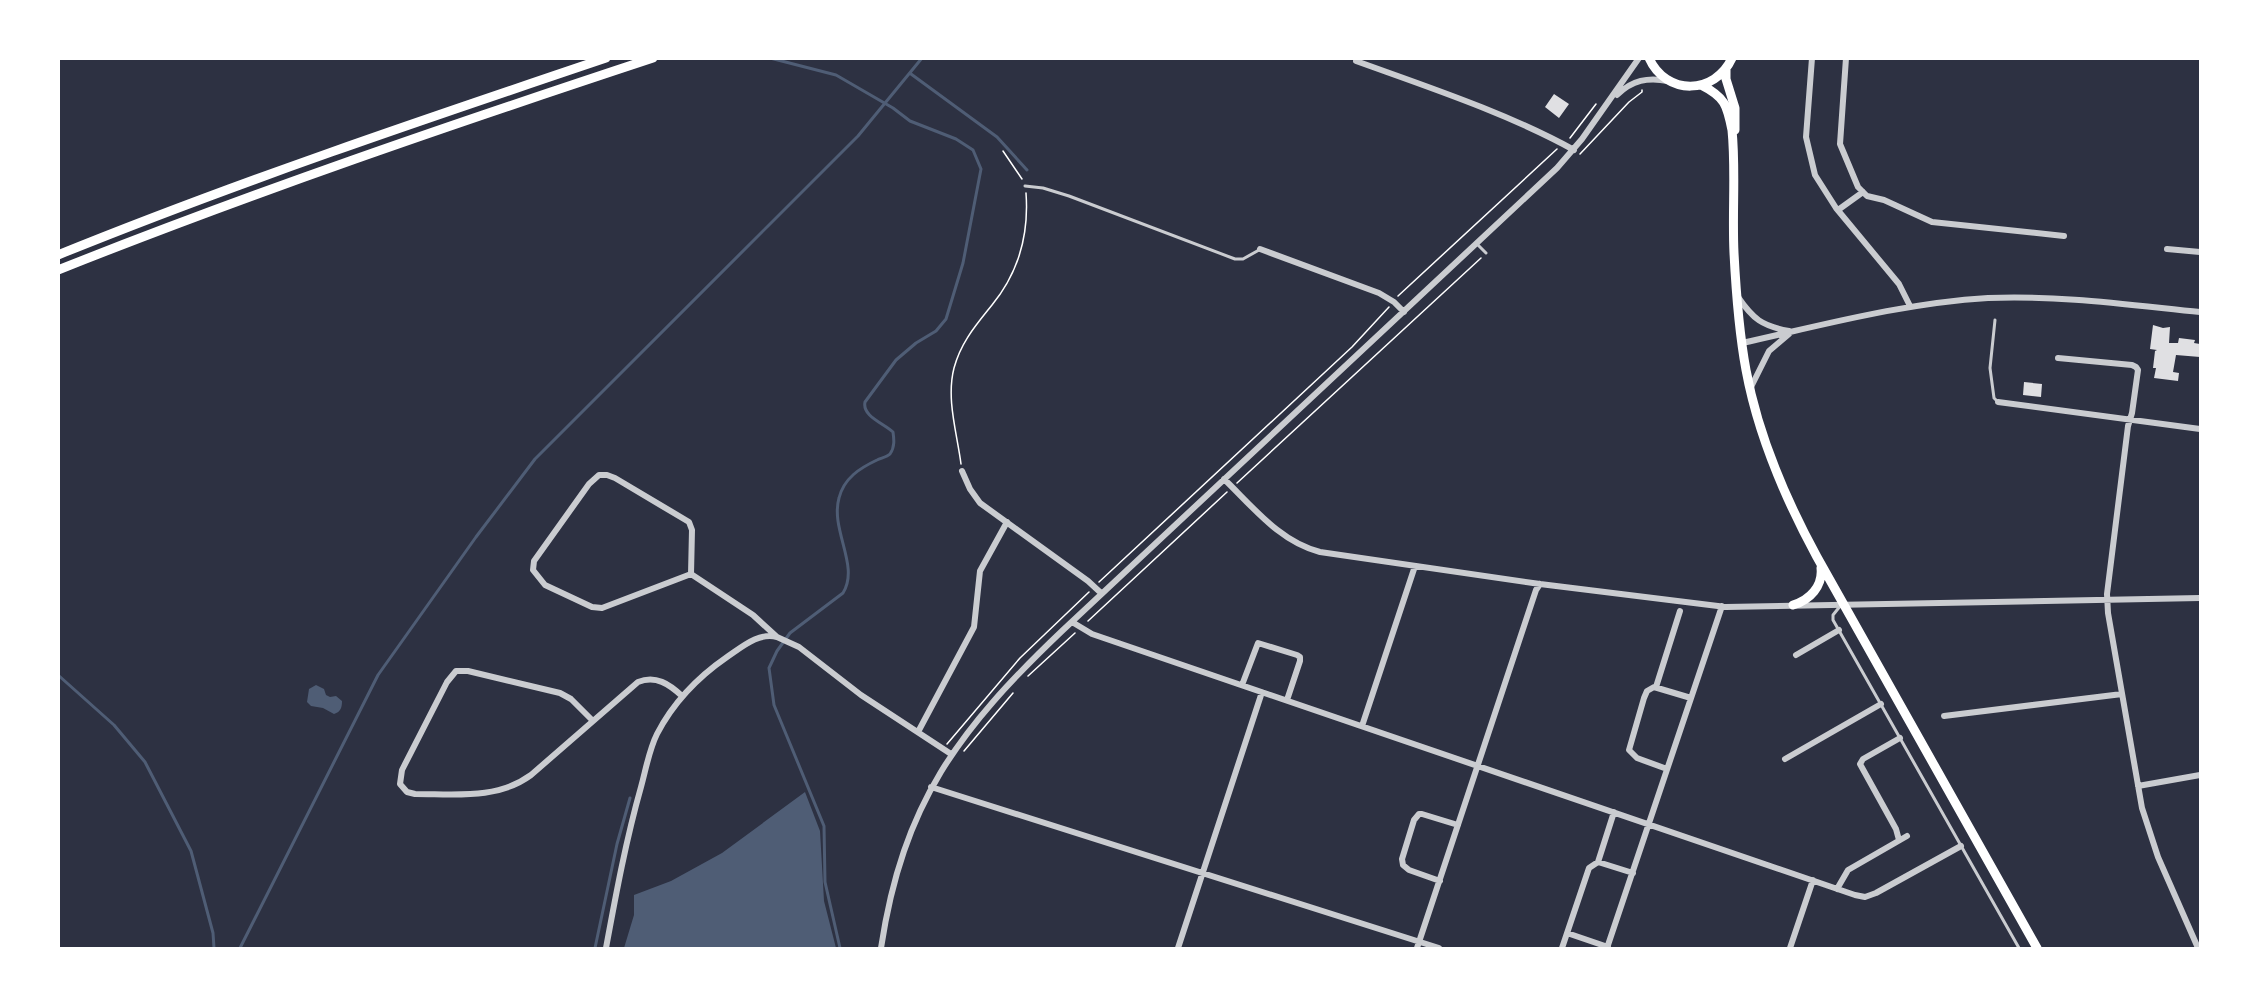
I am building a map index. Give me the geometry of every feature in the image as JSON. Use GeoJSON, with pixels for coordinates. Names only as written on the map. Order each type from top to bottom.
{"type":"FeatureCollection","features":[{"type":"Feature","properties":{"kind":"main road"},"geometry":{"type":"LineString","coordinates":[[58,255],[281,170],[606,58]]}},
{"type":"Feature","properties":{"kind":"main road"},"geometry":{"type":"LineString","coordinates":[[58,270],[260,192],[653,58]]}},
{"type":"Feature","properties":{"kind":"main road"},"geometry":{"type":"LineString","coordinates":[[1649,58],[1657,71],[1669,81],[1686,87],[1701,86],[1715,80],[1726,70],[1732,58]]}},
{"type":"Feature","properties":{"kind":"main road"},"geometry":{"type":"LineString","coordinates":[[1726,70],[1735,108],[1733,150]]}},
{"type":"Feature","properties":{"kind":"main road"},"geometry":{"type":"LineString","coordinates":[[1701,86],[1716,93],[1725,104],[1732,130],[1734,252],[1742,343],[1750,388],[1771,455],[1797,518],[1842,604],[2037,948]]}},
{"type":"Feature","properties":{"kind":"main road"},"geometry":{"type":"LineString","coordinates":[[1793,605],[1806,599],[1818,586],[1821,571],[1817,557]]}},
{"type":"Feature","properties":{"kind":"street"},"geometry":{"type":"LineString","coordinates":[[881,948],[889,902],[901,858],[931,787],[951,754],[999,693],[1101,593],[1477,244],[1574,150],[1639,58]]}},
{"type":"Feature","properties":{"kind":"street"},"geometry":{"type":"LineString","coordinates":[[1812,58],[1806,137],[1815,175],[1838,210],[1899,284],[1910,306]]}},
{"type":"Feature","properties":{"kind":"street"},"geometry":{"type":"LineString","coordinates":[[1846,58],[1840,144],[1851,172],[1863,192],[1871,198],[1884,200],[1932,222],[2064,236]]}},
{"type":"Feature","properties":{"kind":"street"},"geometry":{"type":"LineString","coordinates":[[1356,61],[1434,89],[1574,150]]}},
{"type":"Feature","properties":{"kind":"street"},"geometry":{"type":"LineString","coordinates":[[1598,118],[1618,94],[1632,84],[1648,79],[1669,81]]}},
{"type":"Feature","properties":{"kind":"street"},"geometry":{"type":"LineString","coordinates":[[1838,210],[1863,192]]}},
{"type":"Feature","properties":{"kind":"street"},"geometry":{"type":"LineString","coordinates":[[1260,249],[1330,276],[1357,283],[1394,302],[1404,312]]}},
{"type":"Feature","properties":{"kind":"street"},"geometry":{"type":"LineString","coordinates":[[2167,249],[2200,252]]}},
{"type":"Feature","properties":{"kind":"street"},"geometry":{"type":"LineString","coordinates":[[1737,296],[1761,324],[1792,332]]}},
{"type":"Feature","properties":{"kind":"street"},"geometry":{"type":"LineString","coordinates":[[1742,343],[1910,306],[1986,298],[2032,297],[2200,312]]}},
{"type":"Feature","properties":{"kind":"street"},"geometry":{"type":"LineString","coordinates":[[1750,388],[1770,348],[1792,332]]}},
{"type":"Feature","properties":{"kind":"street"},"geometry":{"type":"LineString","coordinates":[[2058,358],[2136,366],[2138,370],[2107,600],[2138,786],[2157,857],[2198,948]]}},
{"type":"Feature","properties":{"kind":"street"},"geometry":{"type":"LineString","coordinates":[[1998,402],[2200,429]]}},
{"type":"Feature","properties":{"kind":"street"},"geometry":{"type":"LineString","coordinates":[[963,471],[976,500],[1101,593]]}},
{"type":"Feature","properties":{"kind":"street"},"geometry":{"type":"LineString","coordinates":[[607,475],[689,522],[692,530],[691,574],[598,608],[545,585],[536,575],[533,567],[589,484],[599,476],[607,475]]}},
{"type":"Feature","properties":{"kind":"street"},"geometry":{"type":"LineString","coordinates":[[1224,479],[1277,531],[1303,547],[1320,552],[1539,584],[1722,606],[2200,598]]}},
{"type":"Feature","properties":{"kind":"street"},"geometry":{"type":"LineString","coordinates":[[918,732],[974,627],[980,571],[1007,522]]}},
{"type":"Feature","properties":{"kind":"street"},"geometry":{"type":"LineString","coordinates":[[1362,726],[1415,566]]}},
{"type":"Feature","properties":{"kind":"street"},"geometry":{"type":"LineString","coordinates":[[691,574],[753,615],[777,637],[794,645],[861,695],[951,754]]}},
{"type":"Feature","properties":{"kind":"street"},"geometry":{"type":"LineString","coordinates":[[1418,945],[1539,584]]}},
{"type":"Feature","properties":{"kind":"street"},"geometry":{"type":"LineString","coordinates":[[1568,933],[1608,948],[1722,606]]}},
{"type":"Feature","properties":{"kind":"street"},"geometry":{"type":"LineString","coordinates":[[1656,687],[1680,611]]}},
{"type":"Feature","properties":{"kind":"street"},"geometry":{"type":"LineString","coordinates":[[1072,622],[1092,634],[1860,896],[1869,896],[1961,846]]}},
{"type":"Feature","properties":{"kind":"street"},"geometry":{"type":"LineString","coordinates":[[1797,655],[1839,630]]}},
{"type":"Feature","properties":{"kind":"street"},"geometry":{"type":"LineString","coordinates":[[606,948],[627,840],[651,750],[662,725],[682,696],[715,666],[744,646],[766,636],[777,637]]}},
{"type":"Feature","properties":{"kind":"street"},"geometry":{"type":"LineString","coordinates":[[1242,685],[1256,646],[1261,642],[1300,657],[1287,700]]}},
{"type":"Feature","properties":{"kind":"street"},"geometry":{"type":"LineString","coordinates":[[592,720],[571,699],[560,693],[468,671],[456,671],[447,682],[402,770],[400,784],[407,792],[415,794],[480,794],[502,790],[519,784],[531,775],[627,689],[644,679],[661,681],[682,696]]}},
{"type":"Feature","properties":{"kind":"street"},"geometry":{"type":"LineString","coordinates":[[1667,769],[1637,758],[1629,750],[1646,694],[1649,689],[1656,687],[1691,698]]}},
{"type":"Feature","properties":{"kind":"street"},"geometry":{"type":"LineString","coordinates":[[1178,948],[1262,692]]}},
{"type":"Feature","properties":{"kind":"street"},"geometry":{"type":"LineString","coordinates":[[1944,716],[2122,693]]}},
{"type":"Feature","properties":{"kind":"street"},"geometry":{"type":"LineString","coordinates":[[1785,759],[1881,704]]}},
{"type":"Feature","properties":{"kind":"street"},"geometry":{"type":"LineString","coordinates":[[1899,840],[1898,833],[1860,764],[1863,759],[1900,738]]}},
{"type":"Feature","properties":{"kind":"street"},"geometry":{"type":"LineString","coordinates":[[2138,786],[2200,775]]}},
{"type":"Feature","properties":{"kind":"street"},"geometry":{"type":"LineString","coordinates":[[931,787],[1203,873],[1418,945],[1439,948]]}},
{"type":"Feature","properties":{"kind":"street"},"geometry":{"type":"LineString","coordinates":[[1562,948],[1589,868],[1598,862],[1614,812]]}},
{"type":"Feature","properties":{"kind":"street"},"geometry":{"type":"LineString","coordinates":[[1440,881],[1408,870],[1402,865],[1414,820],[1422,814],[1458,825]]}},
{"type":"Feature","properties":{"kind":"street"},"geometry":{"type":"LineString","coordinates":[[1837,889],[1846,872],[1907,836]]}},
{"type":"Feature","properties":{"kind":"street"},"geometry":{"type":"LineString","coordinates":[[1598,862],[1633,873]]}},
{"type":"Feature","properties":{"kind":"street"},"geometry":{"type":"LineString","coordinates":[[1790,948],[1813,880]]}},
{"type":"Feature","properties":{"kind":"lane"},"geometry":{"type":"LineString","coordinates":[[1025,186],[1043,188],[1070,196],[1235,259],[1243,259],[1260,249]]}},
{"type":"Feature","properties":{"kind":"lane"},"geometry":{"type":"LineString","coordinates":[[1477,244],[1486,253]]}},
{"type":"Feature","properties":{"kind":"lane"},"geometry":{"type":"LineString","coordinates":[[1995,320],[1990,373],[1994,399],[1998,402]]}},
{"type":"Feature","properties":{"kind":"lane"},"geometry":{"type":"LineString","coordinates":[[1842,604],[1832,616],[1839,630],[2019,948]]}},
{"type":"Feature","properties":{"kind":"path"},"geometry":{"type":"LineString","coordinates":[[1581,154],[1629,102],[1642,92]]}},
{"type":"Feature","properties":{"kind":"path"},"geometry":{"type":"LineString","coordinates":[[1095,587],[1352,347],[1394,302],[1563,144],[1598,102]]}},
{"type":"Feature","properties":{"kind":"path"},"geometry":{"type":"LineString","coordinates":[[963,471],[951,396],[953,375],[965,339],[999,296],[1020,254],[1027,223],[1025,186],[1018,171],[1003,151]]}},
{"type":"Feature","properties":{"kind":"path"},"geometry":{"type":"LineString","coordinates":[[1027,677],[1486,253]]}},
{"type":"Feature","properties":{"kind":"path"},"geometry":{"type":"LineString","coordinates":[[966,751],[1012,693]]}},
{"type":"Feature","properties":{"kind":"water"},"geometry":{"type":"Polygon","coordinates":[[[316,685],[324,689],[326,695],[336,696],[342,701],[338,712],[334,714],[323,708],[311,706],[307,702],[309,689],[316,685]]]}},
{"type":"Feature","properties":{"kind":"water"},"geometry":{"type":"Polygon","coordinates":[[[805,792],[820,831],[824,901],[836,948],[624,948],[634,915],[634,895],[671,881],[722,853],[805,792]]]}},
{"type":"Feature","properties":{"kind":"building"},"geometry":{"type":"Polygon","coordinates":[[[1554,94],[1569,104],[1559,118],[1545,107],[1554,94]]]}},
{"type":"Feature","properties":{"kind":"building"},"geometry":{"type":"Polygon","coordinates":[[[2153,325],[2163,328],[2170,327],[2169,343],[2178,343],[2179,338],[2195,340],[2194,343],[2200,344],[2200,357],[2176,355],[2173,372],[2179,373],[2178,381],[2154,378],[2156,368],[2153,368],[2157,350],[2150,349],[2153,325]]]}},
{"type":"Feature","properties":{"kind":"building"},"geometry":{"type":"Polygon","coordinates":[[[2024,382],[2042,384],[2041,397],[2023,395],[2024,382]]]}},
{"type":"Feature","properties":{"kind":"waterway"},"geometry":{"type":"LineString","coordinates":[[770,58],[836,75],[893,108],[910,121],[956,139],[973,150],[981,169],[963,263],[946,319],[936,331],[916,343],[896,360],[865,402],[870,415],[893,432],[894,443],[890,454],[859,470],[841,491],[837,510],[838,523],[848,571],[843,593],[790,633],[777,651],[769,668],[774,705],[824,826],[825,882],[840,948]]}},
{"type":"Feature","properties":{"kind":"waterway"},"geometry":{"type":"LineString","coordinates":[[240,948],[378,675],[476,537],[535,459],[858,136],[922,58]]}},
{"type":"Feature","properties":{"kind":"waterway"},"geometry":{"type":"LineString","coordinates":[[911,74],[997,137],[1027,170]]}},
{"type":"Feature","properties":{"kind":"waterway"},"geometry":{"type":"LineString","coordinates":[[58,675],[114,725],[145,762],[191,851],[213,933],[214,948]]}},
{"type":"Feature","properties":{"kind":"waterway"},"geometry":{"type":"LineString","coordinates":[[595,948],[617,844],[630,798]]}}]}
